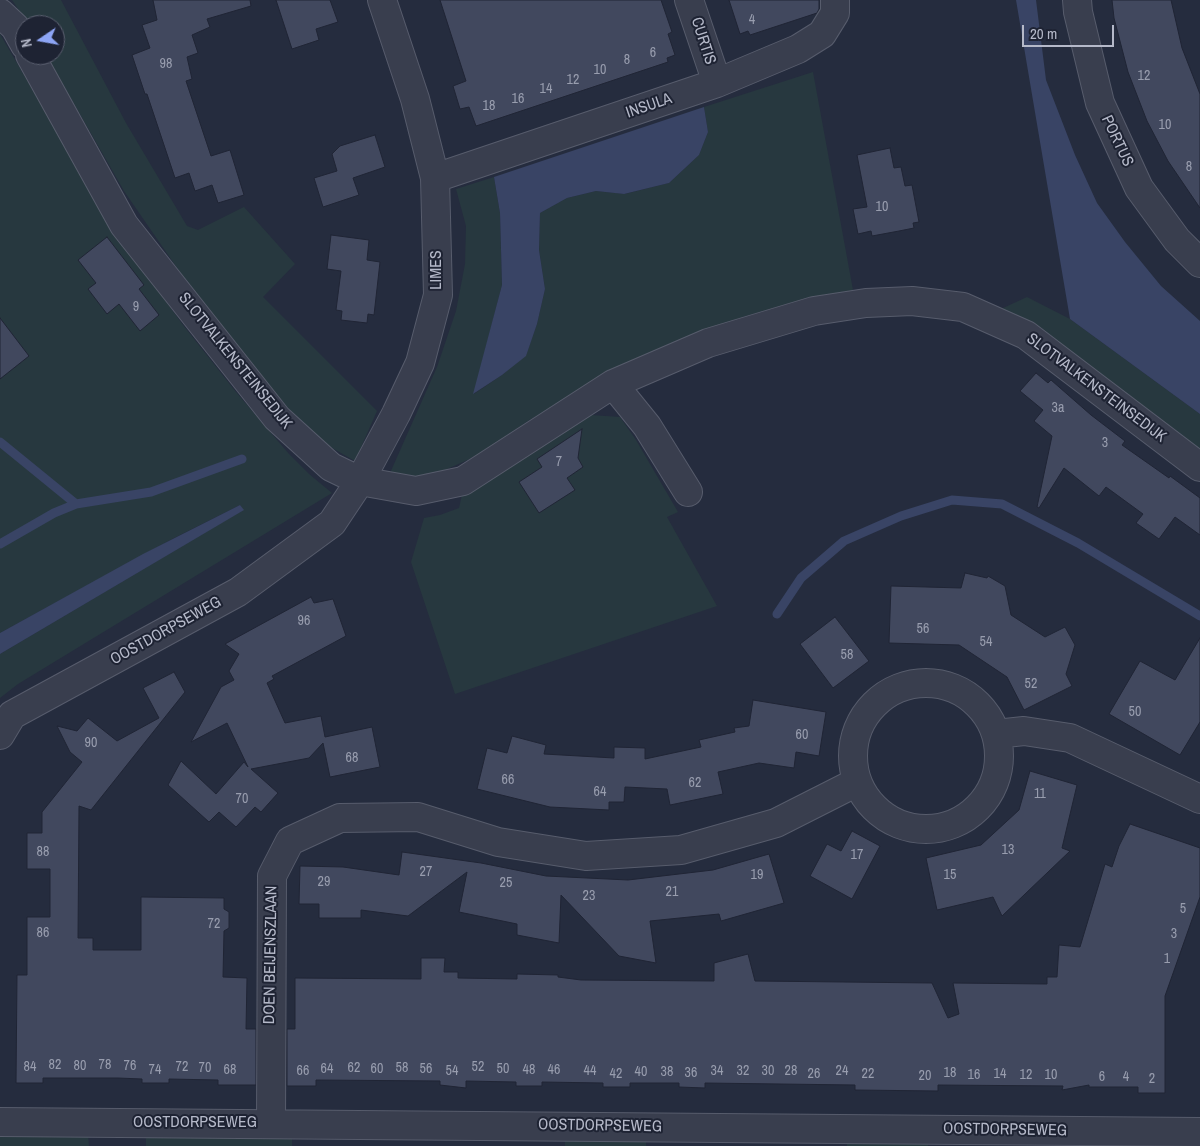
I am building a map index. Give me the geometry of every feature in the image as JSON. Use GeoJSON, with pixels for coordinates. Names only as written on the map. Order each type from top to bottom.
{"type":"FeatureCollection","features":[{"type":"Feature","properties":{"kind":"street","name":"LIMES"},"geometry":{"type":"LineString","coordinates":[[332,523],[360,481],[396,414],[420,363],[438,295],[435,178],[415,99],[382,0]]}},
{"type":"Feature","properties":{"kind":"street","name":"CURTIS"},"geometry":{"type":"LineString","coordinates":[[689,0],[717,83]]}},
{"type":"Feature","properties":{"kind":"street","name":"INSULA"},"geometry":{"type":"LineString","coordinates":[[435,178],[717,83],[798,49],[822,34],[834,13],[835,0]]}},
{"type":"Feature","properties":{"kind":"street","name":"PORTUS"},"geometry":{"type":"LineString","coordinates":[[1077,0],[1078,12],[1100,103],[1139,188],[1177,240],[1200,263]]}},
{"type":"Feature","properties":{"kind":"street"},"geometry":{"type":"LineString","coordinates":[[0,13],[15,27]]}},
{"type":"Feature","properties":{"kind":"street","name":"SLOTVALKENSTEINSEDIJK"},"geometry":{"type":"LineString","coordinates":[[36,65],[124,224],[277,418],[331,466],[360,481],[416,491],[463,481],[613,384],[708,343],[814,311],[866,303],[912,301],[963,307],[1026,335],[1200,467]]}},
{"type":"Feature","properties":{"kind":"street"},"geometry":{"type":"LineString","coordinates":[[613,384],[647,426],[688,492]]}},
{"type":"Feature","properties":{"kind":"street","name":"OOSTDORPSEWEG"},"geometry":{"type":"LineString","coordinates":[[0,735],[12,715],[238,592],[332,523]]}},
{"type":"Feature","properties":{"kind":"street"},"geometry":{"type":"LineString","coordinates":[[930,683],[952,687],[971,698],[986,714],[996,734],[998,763],[994,783],[984,800],[970,814],[953,824],[934,829],[914,828],[888,820],[868,802],[857,782],[852,751],[859,724],[871,706],[888,692],[908,684],[930,683]]}},
{"type":"Feature","properties":{"kind":"street"},"geometry":{"type":"LineString","coordinates":[[996,734],[1024,731],[1070,738],[1200,799]]}},
{"type":"Feature","properties":{"kind":"street","name":"DOEN BEIJENSZLAAN"},"geometry":{"type":"LineString","coordinates":[[271,1124],[272,876],[290,841],[340,818],[418,817],[498,842],[586,856],[681,850],[776,823],[857,782]]}},
{"type":"Feature","properties":{"kind":"street","name":"OOSTDORPSEWEG"},"geometry":{"type":"LineString","coordinates":[[0,1122],[1200,1132]]}},
{"type":"Feature","properties":{"kind":"shaded area"},"geometry":{"type":"Polygon","coordinates":[[[12,0],[61,0],[126,123],[187,226],[198,230],[244,207],[295,264],[263,297],[377,411],[355,461],[313,437],[252,366],[184,278],[124,191],[52,65],[65,65],[65,15],[22,15],[12,0]]]}},
{"type":"Feature","properties":{"kind":"shaded area"},"geometry":{"type":"Polygon","coordinates":[[[0,34],[15,60],[15,65],[18,65],[115,231],[183,325],[236,392],[289,454],[332,493],[18,684],[0,698],[0,654],[243,510],[240,505],[174,538],[0,633],[0,34]]]}},
{"type":"Feature","properties":{"kind":"shaded area"},"geometry":{"type":"Polygon","coordinates":[[[813,72],[853,290],[802,300],[743,317],[673,344],[611,373],[528,421],[479,455],[438,473],[411,478],[390,473],[437,367],[456,311],[465,264],[466,226],[456,189],[494,177],[500,213],[502,285],[474,394],[502,375],[526,355],[537,324],[545,289],[539,250],[540,213],[567,198],[596,191],[625,194],[669,183],[699,155],[708,132],[704,107],[813,72]]]}},
{"type":"Feature","properties":{"kind":"shaded area"},"geometry":{"type":"Polygon","coordinates":[[[1027,297],[1070,319],[1200,414],[1200,453],[1001,309],[1027,297]]]}},
{"type":"Feature","properties":{"kind":"shaded area"},"geometry":{"type":"Polygon","coordinates":[[[591,415],[620,417],[636,440],[678,512],[667,517],[717,606],[455,694],[411,562],[424,518],[440,515],[459,508],[463,490],[591,415]]]}},
{"type":"Feature","properties":{"kind":"shaded area"},"geometry":{"type":"Polygon","coordinates":[[[0,1133],[88,1134],[89,1146],[0,1146],[0,1133]]]}},
{"type":"Feature","properties":{"kind":"shaded area"},"geometry":{"type":"Polygon","coordinates":[[[146,1134],[292,1136],[292,1146],[146,1146],[146,1134]]]}},
{"type":"Feature","properties":{"kind":"shaded area"},"geometry":{"type":"Polygon","coordinates":[[[565,1138],[646,1139],[646,1146],[565,1146],[565,1138]]]}},
{"type":"Feature","properties":{"kind":"shaded area"},"geometry":{"type":"Polygon","coordinates":[[[847,1140],[928,1141],[928,1146],[847,1146],[847,1140]]]}},
{"type":"Feature","properties":{"kind":"water"},"geometry":{"type":"Polygon","coordinates":[[[1016,0],[1036,0],[1046,80],[1075,155],[1097,203],[1125,242],[1161,286],[1200,321],[1200,414],[1070,319],[1016,0]]]}},
{"type":"Feature","properties":{"kind":"water"},"geometry":{"type":"Polygon","coordinates":[[[704,107],[708,132],[699,155],[669,183],[624,194],[596,191],[567,198],[540,213],[539,250],[545,289],[537,324],[526,356],[473,394],[502,285],[500,213],[494,177],[704,107]]]}},
{"type":"Feature","properties":{"kind":"water"},"geometry":{"type":"Polygon","coordinates":[[[240,505],[244,510],[0,654],[0,633],[143,554],[240,505]]]}},
{"type":"Feature","properties":{"kind":"building"},"geometry":{"type":"Polygon","coordinates":[[[153,0],[250,0],[251,6],[207,19],[210,27],[192,35],[198,53],[187,57],[192,79],[186,81],[211,156],[230,150],[244,195],[218,203],[212,185],[195,191],[189,173],[175,178],[132,55],[150,48],[142,25],[157,20],[153,0]]]}},
{"type":"Feature","properties":{"kind":"building"},"geometry":{"type":"Polygon","coordinates":[[[276,0],[330,0],[338,22],[316,29],[319,40],[292,49],[276,0]]]}},
{"type":"Feature","properties":{"kind":"building"},"geometry":{"type":"Polygon","coordinates":[[[440,0],[661,0],[672,32],[668,34],[675,55],[667,58],[668,62],[476,126],[469,107],[460,109],[453,86],[466,81],[440,0]]]}},
{"type":"Feature","properties":{"kind":"building"},"geometry":{"type":"Polygon","coordinates":[[[729,0],[819,0],[819,9],[817,13],[750,35],[748,31],[740,34],[729,0]]]}},
{"type":"Feature","properties":{"kind":"building"},"geometry":{"type":"Polygon","coordinates":[[[1112,0],[1171,0],[1182,48],[1200,94],[1200,208],[1168,161],[1147,121],[1128,72],[1114,18],[1112,0]]]}},
{"type":"Feature","properties":{"kind":"building"},"geometry":{"type":"Polygon","coordinates":[[[375,135],[385,167],[353,178],[359,195],[323,207],[314,178],[337,171],[332,154],[340,146],[375,135]]]}},
{"type":"Feature","properties":{"kind":"building"},"geometry":{"type":"Polygon","coordinates":[[[890,148],[894,168],[901,167],[905,186],[912,185],[919,222],[913,223],[914,228],[899,231],[872,236],[871,231],[858,234],[853,209],[867,207],[857,155],[890,148]]]}},
{"type":"Feature","properties":{"kind":"building"},"geometry":{"type":"Polygon","coordinates":[[[331,235],[369,240],[367,260],[380,262],[374,315],[368,314],[367,323],[341,320],[342,311],[336,310],[341,271],[327,269],[331,235]]]}},
{"type":"Feature","properties":{"kind":"building"},"geometry":{"type":"Polygon","coordinates":[[[107,237],[144,285],[139,289],[159,315],[140,331],[119,304],[107,314],[88,289],[96,283],[78,260],[107,237]]]}},
{"type":"Feature","properties":{"kind":"building"},"geometry":{"type":"Polygon","coordinates":[[[0,318],[29,356],[0,379],[0,318]]]}},
{"type":"Feature","properties":{"kind":"building"},"geometry":{"type":"Polygon","coordinates":[[[1036,373],[1048,383],[1051,380],[1091,415],[1125,441],[1122,445],[1200,498],[1200,535],[1175,517],[1159,539],[1136,523],[1143,514],[1106,487],[1099,496],[1064,468],[1039,508],[1037,507],[1052,436],[1034,421],[1043,410],[1020,391],[1036,373]]]}},
{"type":"Feature","properties":{"kind":"building"},"geometry":{"type":"Polygon","coordinates":[[[582,429],[578,458],[583,467],[567,478],[575,490],[539,513],[519,482],[542,467],[537,459],[582,429]]]}},
{"type":"Feature","properties":{"kind":"building"},"geometry":{"type":"Polygon","coordinates":[[[965,573],[987,578],[988,576],[1005,586],[1011,615],[1045,637],[1065,627],[1075,645],[1066,674],[1072,686],[1024,710],[1007,677],[959,645],[889,643],[891,586],[961,588],[965,573]]]}},
{"type":"Feature","properties":{"kind":"building"},"geometry":{"type":"Polygon","coordinates":[[[311,597],[314,603],[333,599],[346,636],[272,676],[274,679],[267,683],[285,723],[321,716],[325,737],[372,727],[380,767],[330,777],[323,743],[309,758],[251,769],[278,793],[261,812],[255,807],[236,827],[219,812],[209,822],[168,785],[181,761],[216,794],[244,762],[248,767],[227,723],[191,742],[221,687],[234,680],[229,671],[239,654],[225,644],[311,597]]]}},
{"type":"Feature","properties":{"kind":"building"},"geometry":{"type":"Polygon","coordinates":[[[835,617],[869,661],[833,688],[800,644],[835,617]]]}},
{"type":"Feature","properties":{"kind":"building"},"geometry":{"type":"Polygon","coordinates":[[[1200,638],[1200,722],[1180,755],[1109,714],[1140,661],[1175,680],[1200,638]]]}},
{"type":"Feature","properties":{"kind":"building"},"geometry":{"type":"Polygon","coordinates":[[[174,672],[185,692],[91,810],[79,806],[78,938],[93,938],[93,950],[141,950],[141,897],[224,898],[224,909],[229,912],[229,928],[224,931],[223,977],[247,978],[246,1029],[256,1029],[256,1085],[218,1085],[218,1080],[169,1079],[169,1083],[142,1083],[142,1079],[118,1078],[43,1078],[43,1083],[16,1083],[17,975],[27,975],[27,917],[50,917],[50,869],[27,869],[27,833],[42,833],[42,812],[82,762],[70,752],[57,726],[77,731],[88,718],[117,741],[159,718],[143,688],[174,672]]]}},
{"type":"Feature","properties":{"kind":"building"},"geometry":{"type":"Polygon","coordinates":[[[753,700],[826,712],[819,756],[796,752],[794,768],[759,763],[718,772],[723,794],[670,805],[667,789],[625,787],[624,802],[609,802],[609,810],[550,807],[477,789],[487,748],[507,753],[512,736],[546,745],[544,754],[614,758],[614,747],[645,748],[645,759],[701,747],[699,740],[735,732],[734,728],[749,726],[753,700]]]}},
{"type":"Feature","properties":{"kind":"building"},"geometry":{"type":"Polygon","coordinates":[[[1030,771],[1077,785],[1062,848],[1070,851],[1002,916],[993,897],[937,910],[926,858],[981,845],[1019,810],[1030,771]]]}},
{"type":"Feature","properties":{"kind":"building"},"geometry":{"type":"Polygon","coordinates":[[[1130,824],[1200,848],[1200,897],[1165,996],[1165,1093],[1138,1093],[1138,1087],[1089,1087],[1089,1085],[1062,1090],[1063,1086],[938,1085],[938,1091],[855,1090],[855,1085],[705,1083],[705,1088],[679,1087],[679,1083],[630,1083],[630,1087],[603,1087],[603,1083],[542,1082],[542,1086],[516,1086],[516,1082],[466,1081],[466,1088],[440,1085],[440,1081],[316,1080],[316,1086],[287,1086],[287,1029],[295,1029],[295,978],[421,979],[421,958],[445,958],[444,972],[458,972],[458,978],[517,979],[517,974],[558,975],[558,977],[581,980],[714,981],[714,963],[748,954],[755,981],[932,983],[948,1018],[959,1014],[953,983],[1047,984],[1047,977],[1057,977],[1059,945],[1080,947],[1105,864],[1112,867],[1119,846],[1130,824]]]}},
{"type":"Feature","properties":{"kind":"building"},"geometry":{"type":"Polygon","coordinates":[[[852,831],[880,846],[852,899],[810,876],[827,844],[841,851],[852,831]]]}},
{"type":"Feature","properties":{"kind":"building"},"geometry":{"type":"Polygon","coordinates":[[[402,852],[481,863],[546,876],[628,880],[713,870],[769,854],[784,903],[721,921],[719,914],[650,921],[656,963],[619,956],[561,895],[559,943],[517,935],[517,924],[459,912],[467,872],[408,916],[361,910],[361,918],[319,918],[319,904],[299,904],[300,866],[343,867],[399,875],[402,852]]]}},
{"type":"Feature","properties":{"kind":"waterway"},"geometry":{"type":"LineString","coordinates":[[0,442],[76,504]]}},
{"type":"Feature","properties":{"kind":"waterway"},"geometry":{"type":"LineString","coordinates":[[0,544],[54,513],[76,504],[151,492],[242,459]]}},
{"type":"Feature","properties":{"kind":"waterway"},"geometry":{"type":"LineString","coordinates":[[777,614],[801,578],[844,541],[901,516],[952,500],[1002,504],[1078,543],[1200,616]]}}]}
